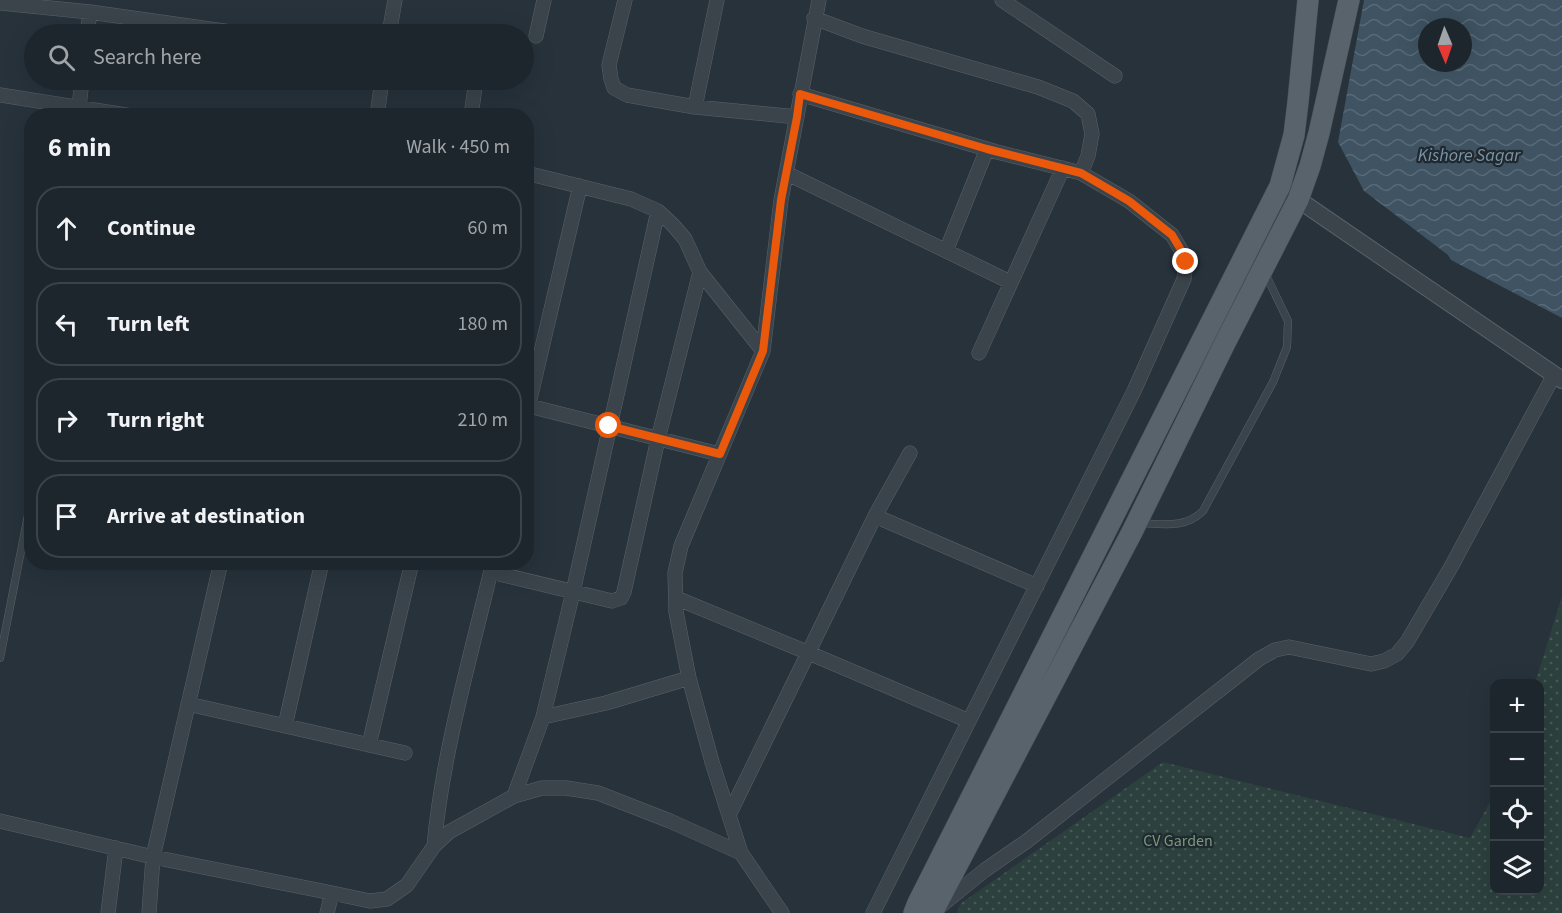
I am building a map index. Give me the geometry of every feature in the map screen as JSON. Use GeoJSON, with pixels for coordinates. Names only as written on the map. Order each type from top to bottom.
{"type":"FeatureCollection","features":[{"type":"Feature","properties":{"kind":"main road"},"geometry":{"type":"LineString","coordinates":[[914,913],[1280,186],[1294,135],[1308,0]]}},
{"type":"Feature","properties":{"kind":"main road"},"geometry":{"type":"LineString","coordinates":[[932,913],[1137,523],[1298,200],[1319,133],[1349,0]]}},
{"type":"Feature","properties":{"kind":"street"},"geometry":{"type":"LineString","coordinates":[[391,24],[395,0]]}},
{"type":"Feature","properties":{"kind":"street"},"geometry":{"type":"LineString","coordinates":[[536,36],[544,0]]}},
{"type":"Feature","properties":{"kind":"street"},"geometry":{"type":"LineString","coordinates":[[625,0],[609,65],[614,88],[627,95],[695,107],[797,117]]}},
{"type":"Feature","properties":{"kind":"street"},"geometry":{"type":"LineString","coordinates":[[695,107],[717,0]]}},
{"type":"Feature","properties":{"kind":"street"},"geometry":{"type":"LineString","coordinates":[[782,913],[741,853],[712,762],[689,678],[676,612],[675,573],[681,546],[763,351],[781,200],[819,0]]}},
{"type":"Feature","properties":{"kind":"street"},"geometry":{"type":"LineString","coordinates":[[1002,0],[1115,76]]}},
{"type":"Feature","properties":{"kind":"street"},"geometry":{"type":"LineString","coordinates":[[0,3],[90,12],[174,24]]}},
{"type":"Feature","properties":{"kind":"street"},"geometry":{"type":"LineString","coordinates":[[88,24],[90,12]]}},
{"type":"Feature","properties":{"kind":"street"},"geometry":{"type":"LineString","coordinates":[[814,18],[862,36],[1038,87],[1073,101],[1088,114],[1092,134],[1089,156],[1081,173]]}},
{"type":"Feature","properties":{"kind":"street"},"geometry":{"type":"LineString","coordinates":[[79,107],[81,90]]}},
{"type":"Feature","properties":{"kind":"street"},"geometry":{"type":"LineString","coordinates":[[378,108],[381,90]]}},
{"type":"Feature","properties":{"kind":"street"},"geometry":{"type":"LineString","coordinates":[[472,108],[475,90]]}},
{"type":"Feature","properties":{"kind":"street"},"geometry":{"type":"LineString","coordinates":[[800,94],[987,149],[1081,173],[1129,201],[1172,235],[1186,262],[1184,279],[1134,391],[873,913]]}},
{"type":"Feature","properties":{"kind":"street"},"geometry":{"type":"LineString","coordinates":[[0,95],[85,108]]}},
{"type":"Feature","properties":{"kind":"street"},"geometry":{"type":"LineString","coordinates":[[946,251],[987,149]]}},
{"type":"Feature","properties":{"kind":"street"},"geometry":{"type":"LineString","coordinates":[[979,353],[1063,168]]}},
{"type":"Feature","properties":{"kind":"street"},"geometry":{"type":"LineString","coordinates":[[786,173],[1010,282]]}},
{"type":"Feature","properties":{"kind":"street"},"geometry":{"type":"LineString","coordinates":[[534,175],[630,199],[658,211],[685,239],[700,272],[763,351]]}},
{"type":"Feature","properties":{"kind":"street"},"geometry":{"type":"LineString","coordinates":[[534,385],[580,186]]}},
{"type":"Feature","properties":{"kind":"street"},"geometry":{"type":"LineString","coordinates":[[932,913],[1259,659],[1275,650],[1289,647],[1371,664],[1384,661],[1397,654],[1407,642],[1451,567],[1558,377],[1280,186]]}},
{"type":"Feature","properties":{"kind":"street"},"geometry":{"type":"LineString","coordinates":[[514,796],[543,717],[658,211]]}},
{"type":"Feature","properties":{"kind":"street"},"geometry":{"type":"LineString","coordinates":[[502,570],[573,592],[612,601],[621,598],[700,272]]}},
{"type":"Feature","properties":{"kind":"street"},"geometry":{"type":"LineString","coordinates":[[534,412],[609,426],[720,454]]}},
{"type":"Feature","properties":{"kind":"street"},"geometry":{"type":"LineString","coordinates":[[729,815],[875,516],[910,453]]}},
{"type":"Feature","properties":{"kind":"street"},"geometry":{"type":"LineString","coordinates":[[875,516],[1037,586]]}},
{"type":"Feature","properties":{"kind":"street"},"geometry":{"type":"LineString","coordinates":[[149,913],[153,857],[219,570]]}},
{"type":"Feature","properties":{"kind":"street"},"geometry":{"type":"LineString","coordinates":[[285,726],[320,570]]}},
{"type":"Feature","properties":{"kind":"street"},"geometry":{"type":"LineString","coordinates":[[369,745],[410,570]]}},
{"type":"Feature","properties":{"kind":"street"},"geometry":{"type":"LineString","coordinates":[[434,846],[438,803],[446,760],[491,570]]}},
{"type":"Feature","properties":{"kind":"street"},"geometry":{"type":"LineString","coordinates":[[676,598],[969,721]]}},
{"type":"Feature","properties":{"kind":"street"},"geometry":{"type":"LineString","coordinates":[[543,717],[606,703],[689,678]]}},
{"type":"Feature","properties":{"kind":"street"},"geometry":{"type":"LineString","coordinates":[[188,704],[405,753]]}},
{"type":"Feature","properties":{"kind":"street"},"geometry":{"type":"LineString","coordinates":[[0,821],[153,857],[370,901],[387,899],[407,885],[434,846],[449,832],[514,796],[542,788],[598,793],[670,821],[741,853]]}},
{"type":"Feature","properties":{"kind":"street"},"geometry":{"type":"LineString","coordinates":[[108,913],[116,848]]}},
{"type":"Feature","properties":{"kind":"street"},"geometry":{"type":"LineString","coordinates":[[327,913],[332,892]]}},
{"type":"Feature","properties":{"kind":"lane"},"geometry":{"type":"LineString","coordinates":[[1137,523],[1174,524],[1194,519],[1203,511],[1273,382],[1287,347],[1288,321],[1263,268]]}},
{"type":"Feature","properties":{"kind":"lane"},"geometry":{"type":"LineString","coordinates":[[0,658],[24,532]]}},
{"type":"Feature","properties":{"kind":"green space","name":"CV Garden"},"geometry":{"type":"Polygon","coordinates":[[[1562,596],[1562,913],[957,913],[960,904],[1163,762],[1470,838],[1490,802],[1490,895],[1544,895],[1544,679],[1536,679],[1562,596]]]}},
{"type":"Feature","properties":{"kind":"water","name":"Kishore Sagar"},"geometry":{"type":"Polygon","coordinates":[[[1364,0],[1562,0],[1562,318],[1451,260],[1448,255],[1364,191],[1338,142],[1364,0]]]}},
{"type":"Feature","properties":{"kind":"route"},"geometry":{"type":"LineString","coordinates":[[609,426],[720,454],[763,351],[781,200],[800,94],[987,149],[1081,173],[1129,201],[1172,235],[1186,262]]}}]}
